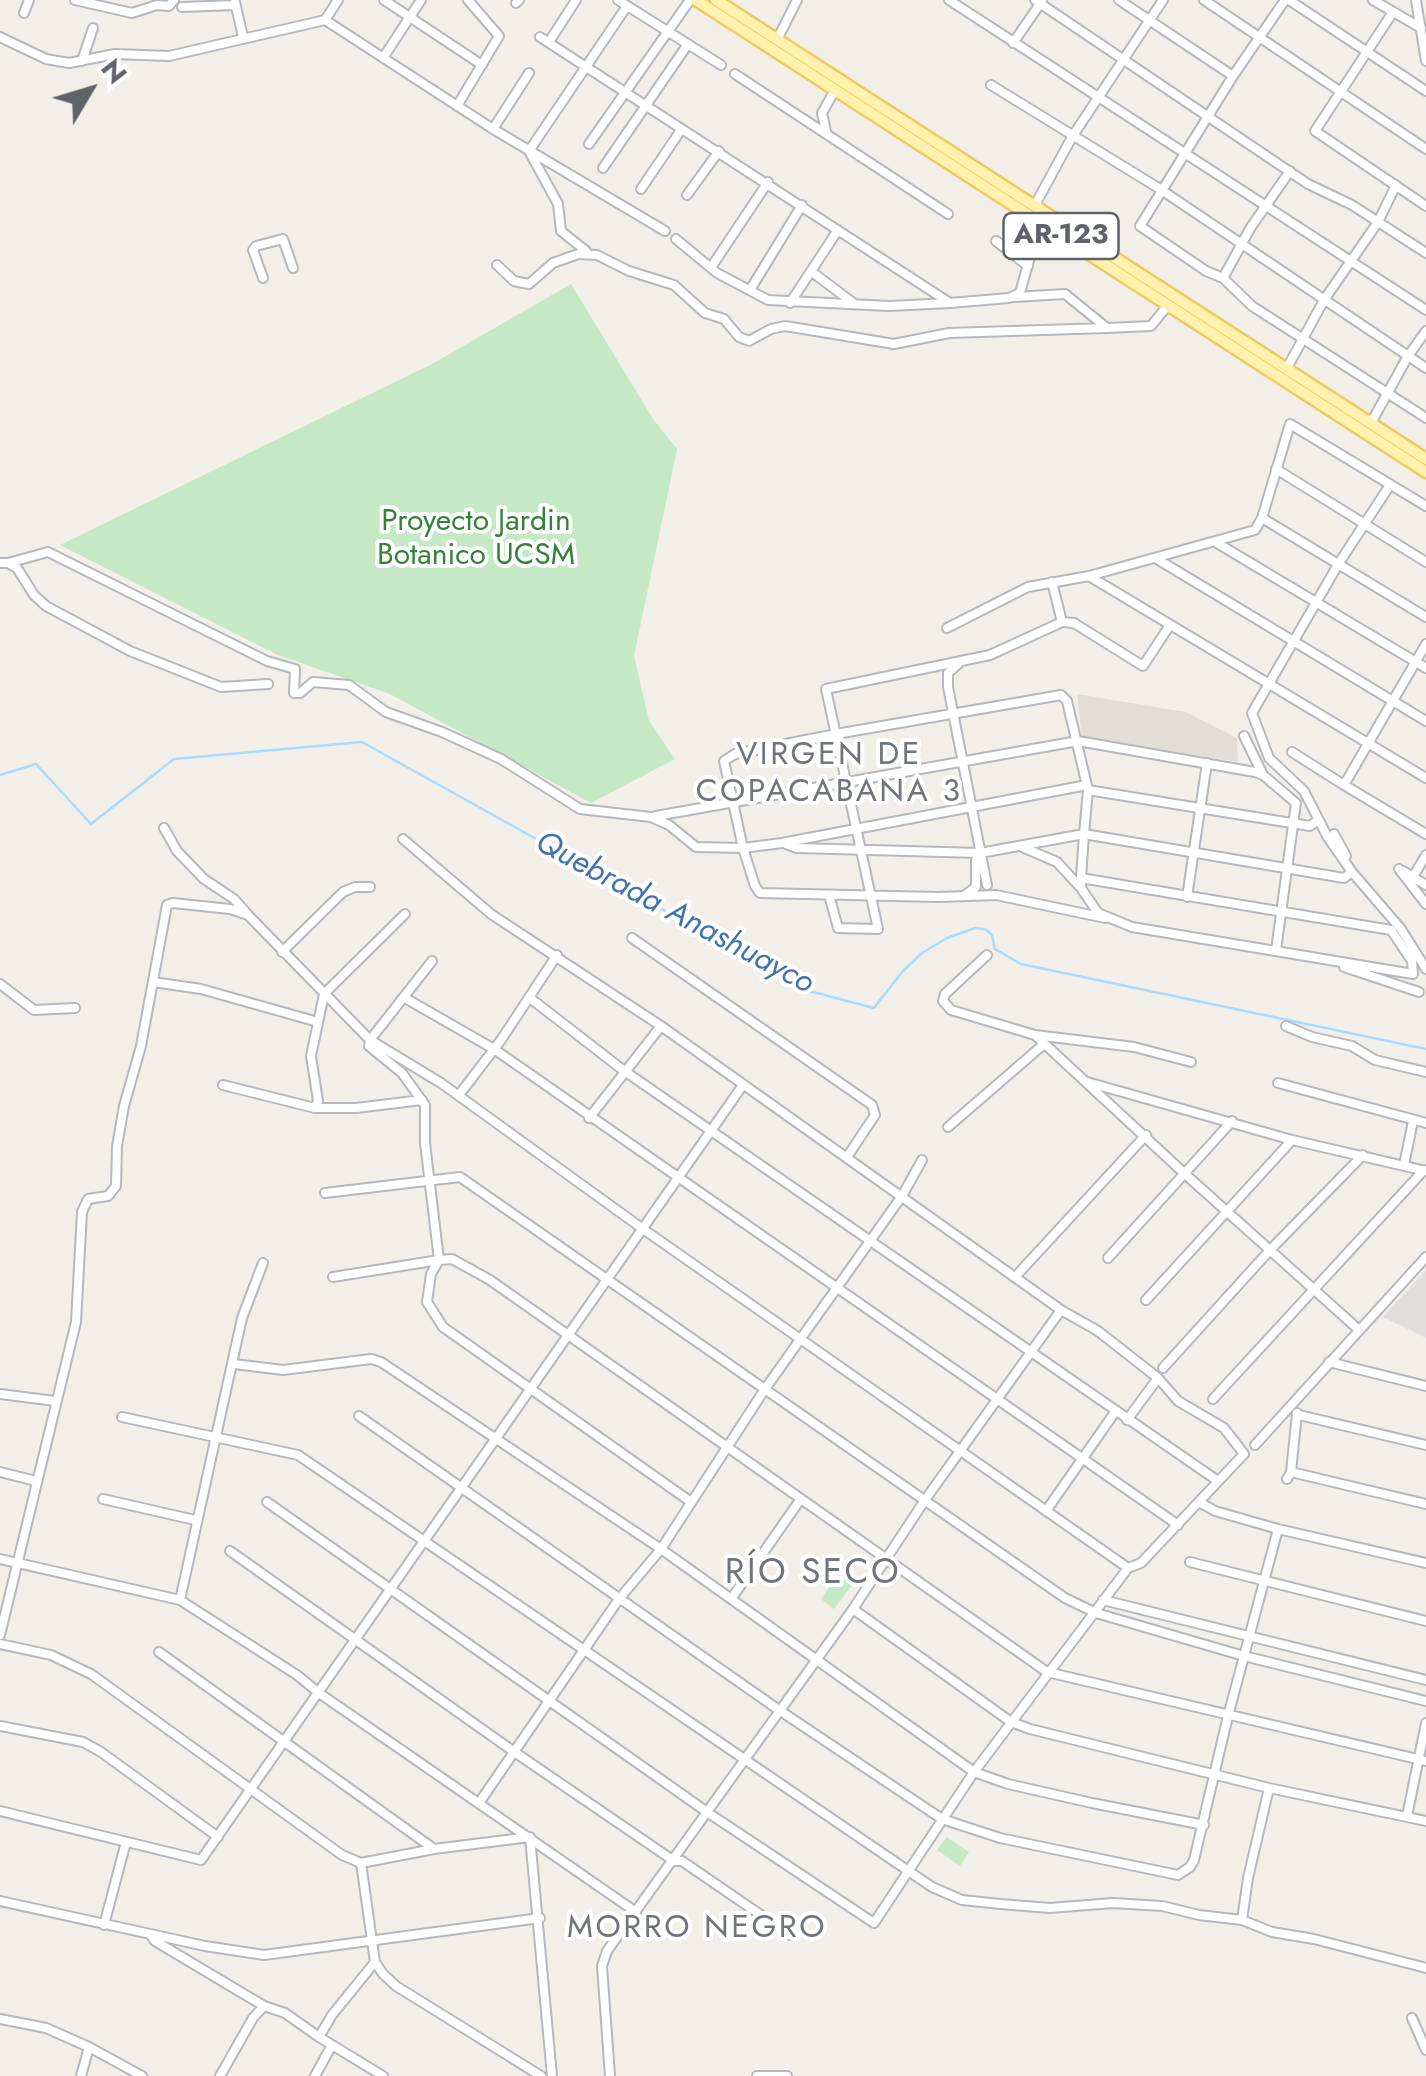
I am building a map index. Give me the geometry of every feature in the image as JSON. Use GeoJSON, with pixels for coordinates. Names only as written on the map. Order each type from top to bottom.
{"type":"FeatureCollection","features":[{"type":"Feature","properties":{"kind":"main road","name":"AR-123"},"geometry":{"type":"LineString","coordinates":[[693,0],[1426,472]]}},
{"type":"Feature","properties":{"kind":"main road","name":"AR-123"},"geometry":{"type":"LineString","coordinates":[[716,0],[1426,459]]}},
{"type":"Feature","properties":{"kind":"street"},"geometry":{"type":"LineString","coordinates":[[24,13],[29,0]]}},
{"type":"Feature","properties":{"kind":"street"},"geometry":{"type":"LineString","coordinates":[[75,0],[132,13],[169,6],[174,0]]}},
{"type":"Feature","properties":{"kind":"street"},"geometry":{"type":"LineString","coordinates":[[325,20],[338,0]]}},
{"type":"Feature","properties":{"kind":"street"},"geometry":{"type":"LineString","coordinates":[[384,0],[482,66]]}},
{"type":"Feature","properties":{"kind":"street"},"geometry":{"type":"LineString","coordinates":[[383,58],[421,0]]}},
{"type":"Feature","properties":{"kind":"street"},"geometry":{"type":"LineString","coordinates":[[458,106],[499,36],[468,0]]}},
{"type":"Feature","properties":{"kind":"street"},"geometry":{"type":"LineString","coordinates":[[576,0],[544,39],[950,302]]}},
{"type":"Feature","properties":{"kind":"street"},"geometry":{"type":"LineString","coordinates":[[618,0],[721,64]]}},
{"type":"Feature","properties":{"kind":"street"},"geometry":{"type":"LineString","coordinates":[[589,144],[665,31],[693,0]]}},
{"type":"Feature","properties":{"kind":"street"},"geometry":{"type":"LineString","coordinates":[[777,40],[797,0]]}},
{"type":"Feature","properties":{"kind":"street"},"geometry":{"type":"LineString","coordinates":[[949,0],[1426,310]]}},
{"type":"Feature","properties":{"kind":"street"},"geometry":{"type":"LineString","coordinates":[[1118,0],[1233,76]]}},
{"type":"Feature","properties":{"kind":"street"},"geometry":{"type":"LineString","coordinates":[[1034,204],[1072,137],[1162,0]]}},
{"type":"Feature","properties":{"kind":"street"},"geometry":{"type":"LineString","coordinates":[[1204,0],[1426,149]]}},
{"type":"Feature","properties":{"kind":"street"},"geometry":{"type":"LineString","coordinates":[[1426,91],[1287,0],[1233,76],[1140,226],[1206,271],[1223,278],[1245,301],[1426,418]]}},
{"type":"Feature","properties":{"kind":"street"},"geometry":{"type":"LineString","coordinates":[[1373,0],[1421,28]]}},
{"type":"Feature","properties":{"kind":"street"},"geometry":{"type":"LineString","coordinates":[[1416,0],[1426,60]]}},
{"type":"Feature","properties":{"kind":"street"},"geometry":{"type":"LineString","coordinates":[[1012,43],[1039,1],[1207,117],[1426,253]]}},
{"type":"Feature","properties":{"kind":"street"},"geometry":{"type":"LineString","coordinates":[[182,7],[235,2],[243,37]]}},
{"type":"Feature","properties":{"kind":"street"},"geometry":{"type":"LineString","coordinates":[[530,150],[627,6]]}},
{"type":"Feature","properties":{"kind":"street"},"geometry":{"type":"LineString","coordinates":[[1392,12],[1316,131],[1426,206]]}},
{"type":"Feature","properties":{"kind":"street"},"geometry":{"type":"LineString","coordinates":[[0,37],[46,59],[82,62],[115,54],[169,56],[325,20],[493,129],[665,232]]}},
{"type":"Feature","properties":{"kind":"street"},"geometry":{"type":"LineString","coordinates":[[82,62],[93,28]]}},
{"type":"Feature","properties":{"kind":"street"},"geometry":{"type":"LineString","coordinates":[[604,168],[688,44]]}},
{"type":"Feature","properties":{"kind":"street"},"geometry":{"type":"LineString","coordinates":[[493,129],[530,73]]}},
{"type":"Feature","properties":{"kind":"street"},"geometry":{"type":"LineString","coordinates":[[735,74],[948,214]]}},
{"type":"Feature","properties":{"kind":"street"},"geometry":{"type":"LineString","coordinates":[[991,85],[1160,190],[1426,368]]}},
{"type":"Feature","properties":{"kind":"street"},"geometry":{"type":"LineString","coordinates":[[826,133],[822,113],[835,90]]}},
{"type":"Feature","properties":{"kind":"street"},"geometry":{"type":"LineString","coordinates":[[641,189],[681,130]]}},
{"type":"Feature","properties":{"kind":"street"},"geometry":{"type":"LineString","coordinates":[[530,150],[558,204],[561,230],[577,246],[674,285],[706,313],[724,319],[739,337],[749,341],[771,328],[785,326],[879,344],[949,333],[1151,326],[1168,305]]}},
{"type":"Feature","properties":{"kind":"street"},"geometry":{"type":"LineString","coordinates":[[686,194],[718,150]]}},
{"type":"Feature","properties":{"kind":"street"},"geometry":{"type":"LineString","coordinates":[[1223,278],[1290,171]]}},
{"type":"Feature","properties":{"kind":"street"},"geometry":{"type":"LineString","coordinates":[[712,266],[768,182]]}},
{"type":"Feature","properties":{"kind":"street"},"geometry":{"type":"LineString","coordinates":[[1287,368],[1324,300],[1378,222],[1396,185]]}},
{"type":"Feature","properties":{"kind":"street"},"geometry":{"type":"LineString","coordinates":[[750,290],[802,206]]}},
{"type":"Feature","properties":{"kind":"street"},"geometry":{"type":"LineString","coordinates":[[1014,297],[1024,288],[1032,252],[1046,226]]}},
{"type":"Feature","properties":{"kind":"street"},"geometry":{"type":"LineString","coordinates":[[790,303],[838,230]]}},
{"type":"Feature","properties":{"kind":"street"},"geometry":{"type":"LineString","coordinates":[[263,278],[253,250],[256,246],[283,239],[293,268]]}},
{"type":"Feature","properties":{"kind":"street"},"geometry":{"type":"LineString","coordinates":[[676,239],[717,272],[765,299],[880,306],[1065,294],[1107,328]]}},
{"type":"Feature","properties":{"kind":"street"},"geometry":{"type":"LineString","coordinates":[[996,241],[1028,266]]}},
{"type":"Feature","properties":{"kind":"street"},"geometry":{"type":"LineString","coordinates":[[497,266],[514,281],[529,284],[553,264],[578,254],[591,254]]}},
{"type":"Feature","properties":{"kind":"street"},"geometry":{"type":"LineString","coordinates":[[812,272],[852,302]]}},
{"type":"Feature","properties":{"kind":"street"},"geometry":{"type":"LineString","coordinates":[[1372,423],[1426,331]]}},
{"type":"Feature","properties":{"kind":"street"},"geometry":{"type":"LineString","coordinates":[[947,628],[1028,587],[1090,576],[1254,530],[1262,518],[1290,424],[1426,506]]}},
{"type":"Feature","properties":{"kind":"street"},"geometry":{"type":"LineString","coordinates":[[1276,470],[1426,562]]}},
{"type":"Feature","properties":{"kind":"street"},"geometry":{"type":"LineString","coordinates":[[1390,484],[1338,564],[1252,716],[1271,760],[1304,791],[1351,870],[1401,928],[1426,969]]}},
{"type":"Feature","properties":{"kind":"street"},"geometry":{"type":"LineString","coordinates":[[1262,518],[1426,617]]}},
{"type":"Feature","properties":{"kind":"street"},"geometry":{"type":"LineString","coordinates":[[1217,543],[1426,668]]}},
{"type":"Feature","properties":{"kind":"street"},"geometry":{"type":"LineString","coordinates":[[4,563],[48,552],[267,661],[295,669],[294,693],[313,682],[348,685],[386,712],[501,759],[580,809],[651,817],[1078,741],[1263,775]]}},
{"type":"Feature","properties":{"kind":"street"},"geometry":{"type":"LineString","coordinates":[[1157,559],[1426,721]]}},
{"type":"Feature","properties":{"kind":"street"},"geometry":{"type":"LineString","coordinates":[[4,563],[16,568],[34,596],[46,606],[130,651],[221,687],[268,684]]}},
{"type":"Feature","properties":{"kind":"street"},"geometry":{"type":"LineString","coordinates":[[1090,576],[1426,778]]}},
{"type":"Feature","properties":{"kind":"street"},"geometry":{"type":"LineString","coordinates":[[1052,582],[1062,622]]}},
{"type":"Feature","properties":{"kind":"street"},"geometry":{"type":"LineString","coordinates":[[829,896],[838,928],[878,929],[826,690],[990,655],[1062,622],[1074,623],[1143,666],[1170,625]]}},
{"type":"Feature","properties":{"kind":"street"},"geometry":{"type":"LineString","coordinates":[[1344,785],[1426,644]]}},
{"type":"Feature","properties":{"kind":"street"},"geometry":{"type":"LineString","coordinates":[[962,897],[978,882],[977,853],[948,673],[966,660]]}},
{"type":"Feature","properties":{"kind":"street"},"geometry":{"type":"LineString","coordinates":[[1061,695],[1067,701],[1088,788],[1081,883],[1391,930],[1412,961],[1413,974],[1132,926],[996,895],[760,893],[754,886],[743,848],[724,761],[836,734],[1061,695]]}},
{"type":"Feature","properties":{"kind":"street"},"geometry":{"type":"LineString","coordinates":[[1244,736],[1263,775],[1296,803],[1276,950]]}},
{"type":"Feature","properties":{"kind":"street"},"geometry":{"type":"LineString","coordinates":[[1292,752],[1426,834]]}},
{"type":"Feature","properties":{"kind":"street"},"geometry":{"type":"LineString","coordinates":[[1187,897],[1207,763]]}},
{"type":"Feature","properties":{"kind":"street"},"geometry":{"type":"LineString","coordinates":[[651,817],[669,825],[696,847],[743,848],[1088,788],[1310,826],[1318,820]]}},
{"type":"Feature","properties":{"kind":"street"},"geometry":{"type":"LineString","coordinates":[[164,828],[177,852],[204,879],[234,899],[370,1040],[459,1095],[643,1229],[1128,1568]]}},
{"type":"Feature","properties":{"kind":"street"},"geometry":{"type":"LineString","coordinates":[[782,843],[797,848],[977,853],[1084,834],[1344,878],[1351,870]]}},
{"type":"Feature","properties":{"kind":"street"},"geometry":{"type":"LineString","coordinates":[[1334,834],[1351,870]]}},
{"type":"Feature","properties":{"kind":"street"},"geometry":{"type":"LineString","coordinates":[[268,1502],[707,1812],[874,1923],[974,1772],[1128,1568],[1141,1563],[1244,1454],[1224,1428],[1178,1401],[1158,1378],[1098,1331],[1062,1310],[661,1026],[491,914],[403,838]]}},
{"type":"Feature","properties":{"kind":"street"},"geometry":{"type":"LineString","coordinates":[[1018,846],[1057,862],[1081,883],[1094,909],[1104,918]]}},
{"type":"Feature","properties":{"kind":"street"},"geometry":{"type":"LineString","coordinates":[[977,853],[986,885]]}},
{"type":"Feature","properties":{"kind":"street"},"geometry":{"type":"LineString","coordinates":[[1413,877],[1426,856]]}},
{"type":"Feature","properties":{"kind":"street"},"geometry":{"type":"LineString","coordinates":[[1426,885],[1399,869],[1426,904]]}},
{"type":"Feature","properties":{"kind":"street"},"geometry":{"type":"LineString","coordinates":[[282,952],[343,892],[370,887]]}},
{"type":"Feature","properties":{"kind":"street"},"geometry":{"type":"LineString","coordinates":[[0,1636],[79,1299],[82,1212],[88,1198],[108,1196],[116,1186],[119,1132],[167,905],[230,909],[248,916]]}},
{"type":"Feature","properties":{"kind":"street"},"geometry":{"type":"LineString","coordinates":[[315,1108],[318,1101],[311,1056],[324,994],[405,914]]}},
{"type":"Feature","properties":{"kind":"street"},"geometry":{"type":"LineString","coordinates":[[632,938],[872,1105],[875,1115],[848,1157]]}},
{"type":"Feature","properties":{"kind":"street"},"geometry":{"type":"LineString","coordinates":[[987,954],[945,994],[944,1001],[950,1010],[1035,1034],[1134,1047],[1191,1062]]}},
{"type":"Feature","properties":{"kind":"street"},"geometry":{"type":"LineString","coordinates":[[459,1095],[557,955]]}},
{"type":"Feature","properties":{"kind":"street"},"geometry":{"type":"LineString","coordinates":[[1321,960],[1419,992]]}},
{"type":"Feature","properties":{"kind":"street"},"geometry":{"type":"LineString","coordinates":[[432,961],[369,1046],[402,1073],[425,1105],[425,1143],[440,1260],[431,1274],[427,1302],[436,1319],[692,1502]]}},
{"type":"Feature","properties":{"kind":"street"},"geometry":{"type":"LineString","coordinates":[[153,982],[201,989],[318,1022]]}},
{"type":"Feature","properties":{"kind":"street"},"geometry":{"type":"LineString","coordinates":[[0,984],[34,1010],[74,1008]]}},
{"type":"Feature","properties":{"kind":"street"},"geometry":{"type":"LineString","coordinates":[[406,998],[494,1049],[1178,1525]]}},
{"type":"Feature","properties":{"kind":"street"},"geometry":{"type":"LineString","coordinates":[[530,998],[623,1070],[1218,1481]]}},
{"type":"Feature","properties":{"kind":"street"},"geometry":{"type":"LineString","coordinates":[[589,1118],[661,1026]]}},
{"type":"Feature","properties":{"kind":"street"},"geometry":{"type":"LineString","coordinates":[[1286,1026],[1324,1041],[1352,1046],[1375,1060],[1426,1072]]}},
{"type":"Feature","properties":{"kind":"street"},"geometry":{"type":"LineString","coordinates":[[1035,1034],[1358,1329]]}},
{"type":"Feature","properties":{"kind":"street"},"geometry":{"type":"LineString","coordinates":[[948,1127],[1044,1044]]}},
{"type":"Feature","properties":{"kind":"street"},"geometry":{"type":"LineString","coordinates":[[1081,1080],[1292,1140],[1425,1170]]}},
{"type":"Feature","properties":{"kind":"street"},"geometry":{"type":"LineString","coordinates":[[1278,1083],[1426,1122]]}},
{"type":"Feature","properties":{"kind":"street"},"geometry":{"type":"LineString","coordinates":[[224,1084],[315,1108],[356,1108],[422,1100]]}},
{"type":"Feature","properties":{"kind":"street"},"geometry":{"type":"LineString","coordinates":[[0,1812],[202,1860],[743,1084]]}},
{"type":"Feature","properties":{"kind":"street"},"geometry":{"type":"LineString","coordinates":[[1108,1258],[1232,1121]]}},
{"type":"Feature","properties":{"kind":"street"},"geometry":{"type":"LineString","coordinates":[[1404,1165],[1413,1121]]}},
{"type":"Feature","properties":{"kind":"street"},"geometry":{"type":"LineString","coordinates":[[1015,1277],[1146,1135]]}},
{"type":"Feature","properties":{"kind":"street"},"geometry":{"type":"LineString","coordinates":[[1146,1300],[1292,1140]]}},
{"type":"Feature","properties":{"kind":"street"},"geometry":{"type":"LineString","coordinates":[[1163,1368],[1363,1155]]}},
{"type":"Feature","properties":{"kind":"street"},"geometry":{"type":"LineString","coordinates":[[479,1804],[619,1599],[662,1549],[765,1389],[902,1196],[922,1160]]}},
{"type":"Feature","properties":{"kind":"street"},"geometry":{"type":"LineString","coordinates":[[1213,1400],[1425,1170]]}},
{"type":"Feature","properties":{"kind":"street"},"geometry":{"type":"LineString","coordinates":[[324,1193],[451,1176],[468,1181],[1047,1587],[1096,1612],[1244,1656],[1426,1700]]}},
{"type":"Feature","properties":{"kind":"street"},"geometry":{"type":"LineString","coordinates":[[1254,1445],[1426,1257]]}},
{"type":"Feature","properties":{"kind":"street"},"geometry":{"type":"LineString","coordinates":[[332,1277],[452,1259],[490,1280],[1047,1672],[1422,1760]]}},
{"type":"Feature","properties":{"kind":"street"},"geometry":{"type":"LineString","coordinates":[[180,1600],[242,1318],[263,1263]]}},
{"type":"Feature","properties":{"kind":"street"},"geometry":{"type":"LineString","coordinates":[[610,2076],[602,1966],[607,1951],[674,1862],[887,1560],[924,1500],[1062,1310]]}},
{"type":"Feature","properties":{"kind":"street"},"geometry":{"type":"LineString","coordinates":[[234,1364],[283,1370],[372,1359],[662,1549],[974,1772],[1092,1804],[1204,1825]]}},
{"type":"Feature","properties":{"kind":"street"},"geometry":{"type":"LineString","coordinates":[[1329,1362],[1426,1386]]}},
{"type":"Feature","properties":{"kind":"street"},"geometry":{"type":"LineString","coordinates":[[1128,1420],[1158,1378]]}},
{"type":"Feature","properties":{"kind":"street"},"geometry":{"type":"LineString","coordinates":[[0,1394],[55,1402]]}},
{"type":"Feature","properties":{"kind":"street"},"geometry":{"type":"LineString","coordinates":[[1290,1407],[1299,1415],[1426,1445]]}},
{"type":"Feature","properties":{"kind":"street"},"geometry":{"type":"LineString","coordinates":[[1046,1511],[1115,1412]]}},
{"type":"Feature","properties":{"kind":"street"},"geometry":{"type":"LineString","coordinates":[[1299,1415],[1289,1475],[1426,1504]]}},
{"type":"Feature","properties":{"kind":"street"},"geometry":{"type":"LineString","coordinates":[[359,1416],[779,1710],[942,1819],[1000,1838],[1178,1875],[1190,1868],[1204,1825],[1228,1716],[1278,1530]]}},
{"type":"Feature","properties":{"kind":"street"},"geometry":{"type":"LineString","coordinates":[[122,1417],[298,1455],[906,1872],[962,1900],[1050,1908],[1113,1903],[1162,1906],[1242,1920],[1272,1932],[1426,1968]]}},
{"type":"Feature","properties":{"kind":"street"},"geometry":{"type":"LineString","coordinates":[[0,1472],[36,1481]]}},
{"type":"Feature","properties":{"kind":"street"},"geometry":{"type":"LineString","coordinates":[[103,1498],[196,1520]]}},
{"type":"Feature","properties":{"kind":"street"},"geometry":{"type":"LineString","coordinates":[[731,1598],[800,1500]]}},
{"type":"Feature","properties":{"kind":"street"},"geometry":{"type":"LineString","coordinates":[[1199,1502],[1215,1511],[1278,1530],[1426,1564]]}},
{"type":"Feature","properties":{"kind":"street"},"geometry":{"type":"LineString","coordinates":[[230,1551],[674,1862],[682,1861],[790,1935]]}},
{"type":"Feature","properties":{"kind":"street"},"geometry":{"type":"LineString","coordinates":[[0,1559],[180,1600],[260,1649],[636,1912]]}},
{"type":"Feature","properties":{"kind":"street"},"geometry":{"type":"LineString","coordinates":[[1190,1562],[1426,1621]]}},
{"type":"Feature","properties":{"kind":"street"},"geometry":{"type":"LineString","coordinates":[[1103,1600],[1426,1680]]}},
{"type":"Feature","properties":{"kind":"street"},"geometry":{"type":"LineString","coordinates":[[853,1609],[1011,1722],[1268,1788],[1426,1821]]}},
{"type":"Feature","properties":{"kind":"street"},"geometry":{"type":"LineString","coordinates":[[0,1644],[51,1655],[91,1674],[342,1855],[361,1864],[434,1849],[530,1837]]}},
{"type":"Feature","properties":{"kind":"street"},"geometry":{"type":"LineString","coordinates":[[160,1652],[434,1849]]}},
{"type":"Feature","properties":{"kind":"street"},"geometry":{"type":"LineString","coordinates":[[1407,1816],[1422,1760],[1426,1723]]}},
{"type":"Feature","properties":{"kind":"street"},"geometry":{"type":"LineString","coordinates":[[0,1726],[83,1742],[218,1837]]}},
{"type":"Feature","properties":{"kind":"street"},"geometry":{"type":"LineString","coordinates":[[1242,1920],[1268,1788]]}},
{"type":"Feature","properties":{"kind":"street"},"geometry":{"type":"LineString","coordinates":[[530,1837],[552,2076]]}},
{"type":"Feature","properties":{"kind":"street"},"geometry":{"type":"LineString","coordinates":[[104,1925],[126,1842]]}},
{"type":"Feature","properties":{"kind":"street"},"geometry":{"type":"LineString","coordinates":[[361,1864],[375,1962],[396,1986],[541,2076]]}},
{"type":"Feature","properties":{"kind":"street"},"geometry":{"type":"LineString","coordinates":[[0,1901],[264,1955],[540,1918]]}},
{"type":"Feature","properties":{"kind":"street"},"geometry":{"type":"LineString","coordinates":[[150,1934],[383,2076]]}},
{"type":"Feature","properties":{"kind":"street"},"geometry":{"type":"LineString","coordinates":[[319,2037],[375,1962]]}},
{"type":"Feature","properties":{"kind":"street"},"geometry":{"type":"LineString","coordinates":[[220,2076],[264,2006]]}},
{"type":"Feature","properties":{"kind":"street"},"geometry":{"type":"LineString","coordinates":[[1412,2018],[1426,2050]]}},
{"type":"Feature","properties":{"kind":"street"},"geometry":{"type":"LineString","coordinates":[[0,2019],[46,2028],[90,2047],[137,2075]]}},
{"type":"Feature","properties":{"kind":"street"},"geometry":{"type":"LineString","coordinates":[[315,2076],[332,2045]]}},
{"type":"Feature","properties":{"kind":"street"},"geometry":{"type":"LineString","coordinates":[[81,2076],[90,2047]]}},
{"type":"Feature","properties":{"kind":"street"},"geometry":{"type":"LineString","coordinates":[[757,2076],[787,2076]]}},
{"type":"Feature","properties":{"kind":"shaded area"},"geometry":{"type":"Polygon","coordinates":[[[1077,694],[1186,712],[1237,738],[1238,762],[1082,738],[1077,694]]]}},
{"type":"Feature","properties":{"kind":"shaded area"},"geometry":{"type":"Polygon","coordinates":[[[1426,1270],[1426,1338],[1383,1317],[1426,1270]]]}},
{"type":"Feature","properties":{"kind":"green space","name":"Proyecto Jardin Botanico UCSM"},"geometry":{"type":"Polygon","coordinates":[[[571,284],[653,419],[677,449],[634,656],[649,721],[675,759],[591,803],[390,694],[278,655],[60,545],[432,364],[571,284]]]}},
{"type":"Feature","properties":{"kind":"green space"},"geometry":{"type":"Polygon","coordinates":[[[838,1575],[852,1585],[834,1609],[821,1599],[838,1575]]]}},
{"type":"Feature","properties":{"kind":"green space"},"geometry":{"type":"Polygon","coordinates":[[[947,1837],[969,1852],[960,1866],[937,1850],[947,1837]]]}},
{"type":"Feature","properties":{"kind":"waterway","name":"Quebrada Anashuayco"},"geometry":{"type":"LineString","coordinates":[[0,775],[36,764],[91,824],[174,759],[362,742],[809,991],[874,1008],[922,953],[975,928],[985,929],[992,935],[995,949],[1021,964],[1426,1049]]}},
{"type":"Feature","properties":{"kind":"district","name":"VIRGEN DE COPACABANA 3"},"geometry":{"type":"Point","coordinates":[829,774]}},
{"type":"Feature","properties":{"kind":"district","name":"RÍO SECO"},"geometry":{"type":"Point","coordinates":[813,1575]}},
{"type":"Feature","properties":{"kind":"district","name":"MORRO NEGRO"},"geometry":{"type":"Point","coordinates":[697,1929]}}]}
